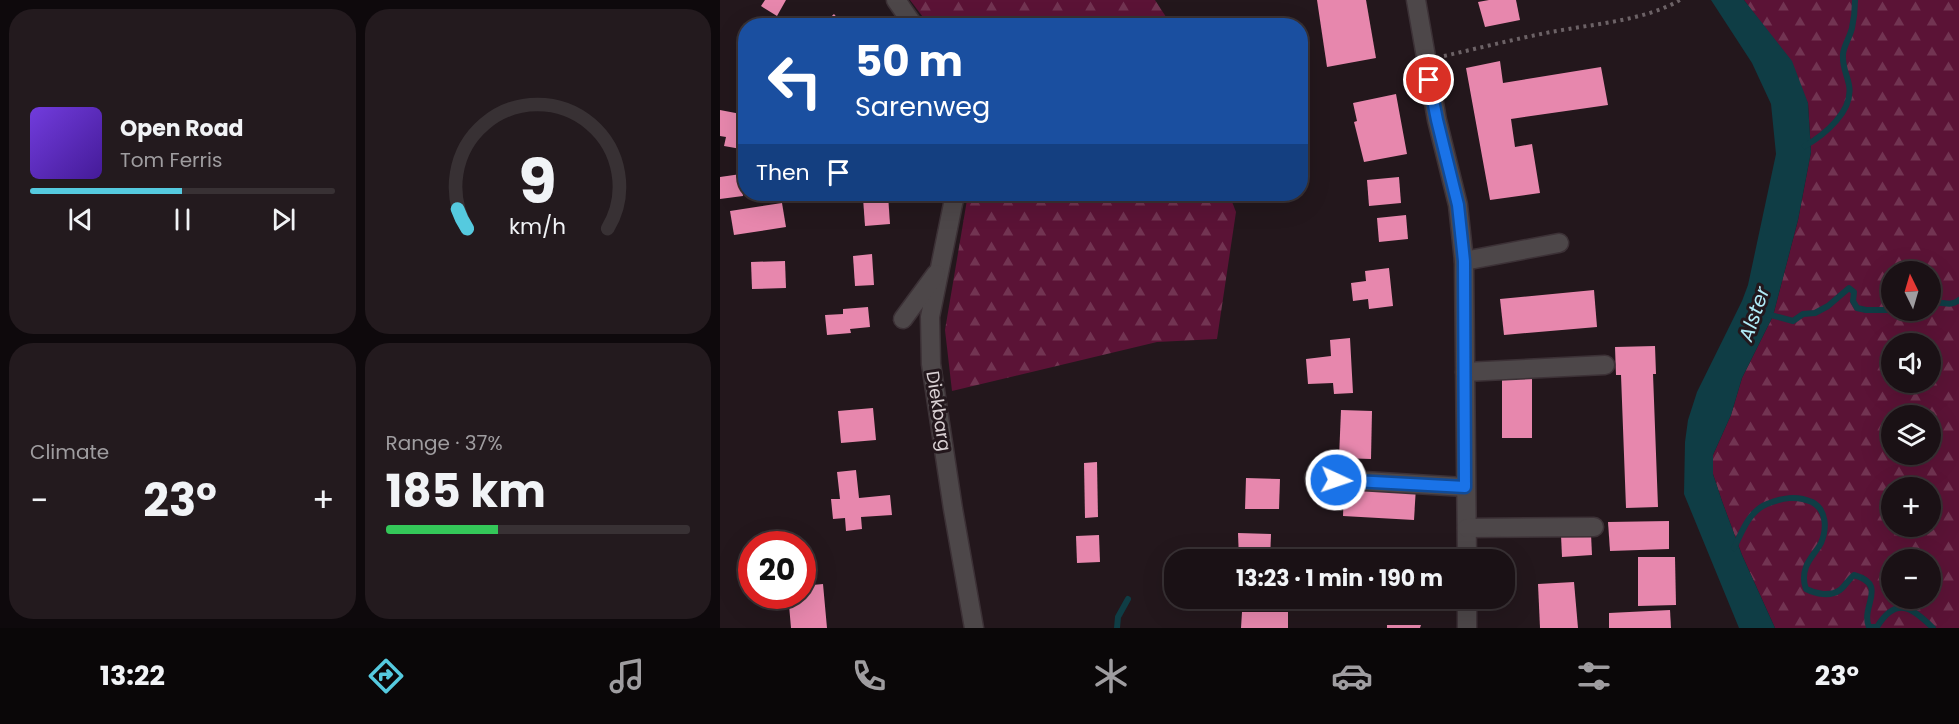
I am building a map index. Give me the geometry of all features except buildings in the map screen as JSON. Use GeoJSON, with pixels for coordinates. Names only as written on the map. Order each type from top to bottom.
{"type":"FeatureCollection","features":[{"type":"Feature","properties":{"kind":"street"},"geometry":{"type":"LineString","coordinates":[[896,0],[908,18]]}},
{"type":"Feature","properties":{"kind":"street"},"geometry":{"type":"LineString","coordinates":[[1416,0],[1437,120],[1458,205],[1464,261],[1467,549]]}},
{"type":"Feature","properties":{"kind":"street","name":"Diekbarg"},"geometry":{"type":"LineString","coordinates":[[953,201],[930,316],[931,364],[953,509],[975,628]]}},
{"type":"Feature","properties":{"kind":"street"},"geometry":{"type":"LineString","coordinates":[[1464,261],[1559,243]]}},
{"type":"Feature","properties":{"kind":"street"},"geometry":{"type":"LineString","coordinates":[[903,319],[938,271]]}},
{"type":"Feature","properties":{"kind":"street"},"geometry":{"type":"LineString","coordinates":[[1465,372],[1605,365]]}},
{"type":"Feature","properties":{"kind":"street"},"geometry":{"type":"LineString","coordinates":[[1314,478],[1465,487]]}},
{"type":"Feature","properties":{"kind":"street"},"geometry":{"type":"LineString","coordinates":[[1467,528],[1594,527]]}},
{"type":"Feature","properties":{"kind":"street"},"geometry":{"type":"LineString","coordinates":[[1467,609],[1467,628]]}},
{"type":"Feature","properties":{"kind":"path"},"geometry":{"type":"LineString","coordinates":[[1425,61],[1550,32],[1629,18],[1680,0]]}},
{"type":"Feature","properties":{"kind":"green space"},"geometry":{"type":"Polygon","coordinates":[[[910,0],[1155,0],[1167,18],[924,18],[910,0]]]}},
{"type":"Feature","properties":{"kind":"green space"},"geometry":{"type":"Polygon","coordinates":[[[1744,0],[1959,0],[1959,628],[1775,628],[1742,555],[1713,474],[1713,455],[1731,415],[1742,378],[1773,316],[1798,220],[1811,152],[1808,103],[1764,27],[1744,0]]]}},
{"type":"Feature","properties":{"kind":"green space"},"geometry":{"type":"Polygon","coordinates":[[[967,201],[1232,201],[1236,212],[1217,339],[1157,342],[952,391],[945,330],[967,201]]]}},
{"type":"Feature","properties":{"kind":"water","name":"Alster"},"geometry":{"type":"Polygon","coordinates":[[[1711,0],[1744,0],[1792,61],[1808,103],[1811,152],[1798,220],[1773,316],[1742,378],[1731,415],[1713,455],[1713,474],[1722,501],[1742,555],[1775,628],[1739,628],[1684,494],[1685,442],[1688,420],[1697,392],[1748,285],[1776,154],[1771,104],[1752,63],[1711,0]]]}},
{"type":"Feature","properties":{"kind":"waterway"},"geometry":{"type":"LineString","coordinates":[[1805,146],[1829,129],[1847,104],[1849,85],[1843,54],[1852,28],[1855,0]]}},
{"type":"Feature","properties":{"kind":"waterway","name":"Alster"},"geometry":{"type":"LineString","coordinates":[[1767,314],[1793,321],[1803,314],[1815,313],[1828,306],[1849,288],[1854,292],[1853,301],[1857,308],[1881,310]]}},
{"type":"Feature","properties":{"kind":"waterway"},"geometry":{"type":"LineString","coordinates":[[1941,303],[1949,304],[1959,300]]}},
{"type":"Feature","properties":{"kind":"waterway"},"geometry":{"type":"LineString","coordinates":[[1734,548],[1747,523],[1761,507],[1789,498],[1812,502],[1821,510],[1825,526],[1821,543],[1805,570],[1806,589],[1832,594],[1840,590],[1854,575],[1864,579],[1870,584],[1872,590],[1867,619],[1869,627],[1877,627],[1891,611],[1904,608],[1911,610],[1933,628]]}},
{"type":"Feature","properties":{"kind":"waterway"},"geometry":{"type":"LineString","coordinates":[[1117,628],[1118,617],[1128,599]]}},
{"type":"Feature","properties":{"kind":"route"},"geometry":{"type":"LineString","coordinates":[[1336,480],[1465,487],[1464,261],[1458,205],[1429,80]]}}]}
